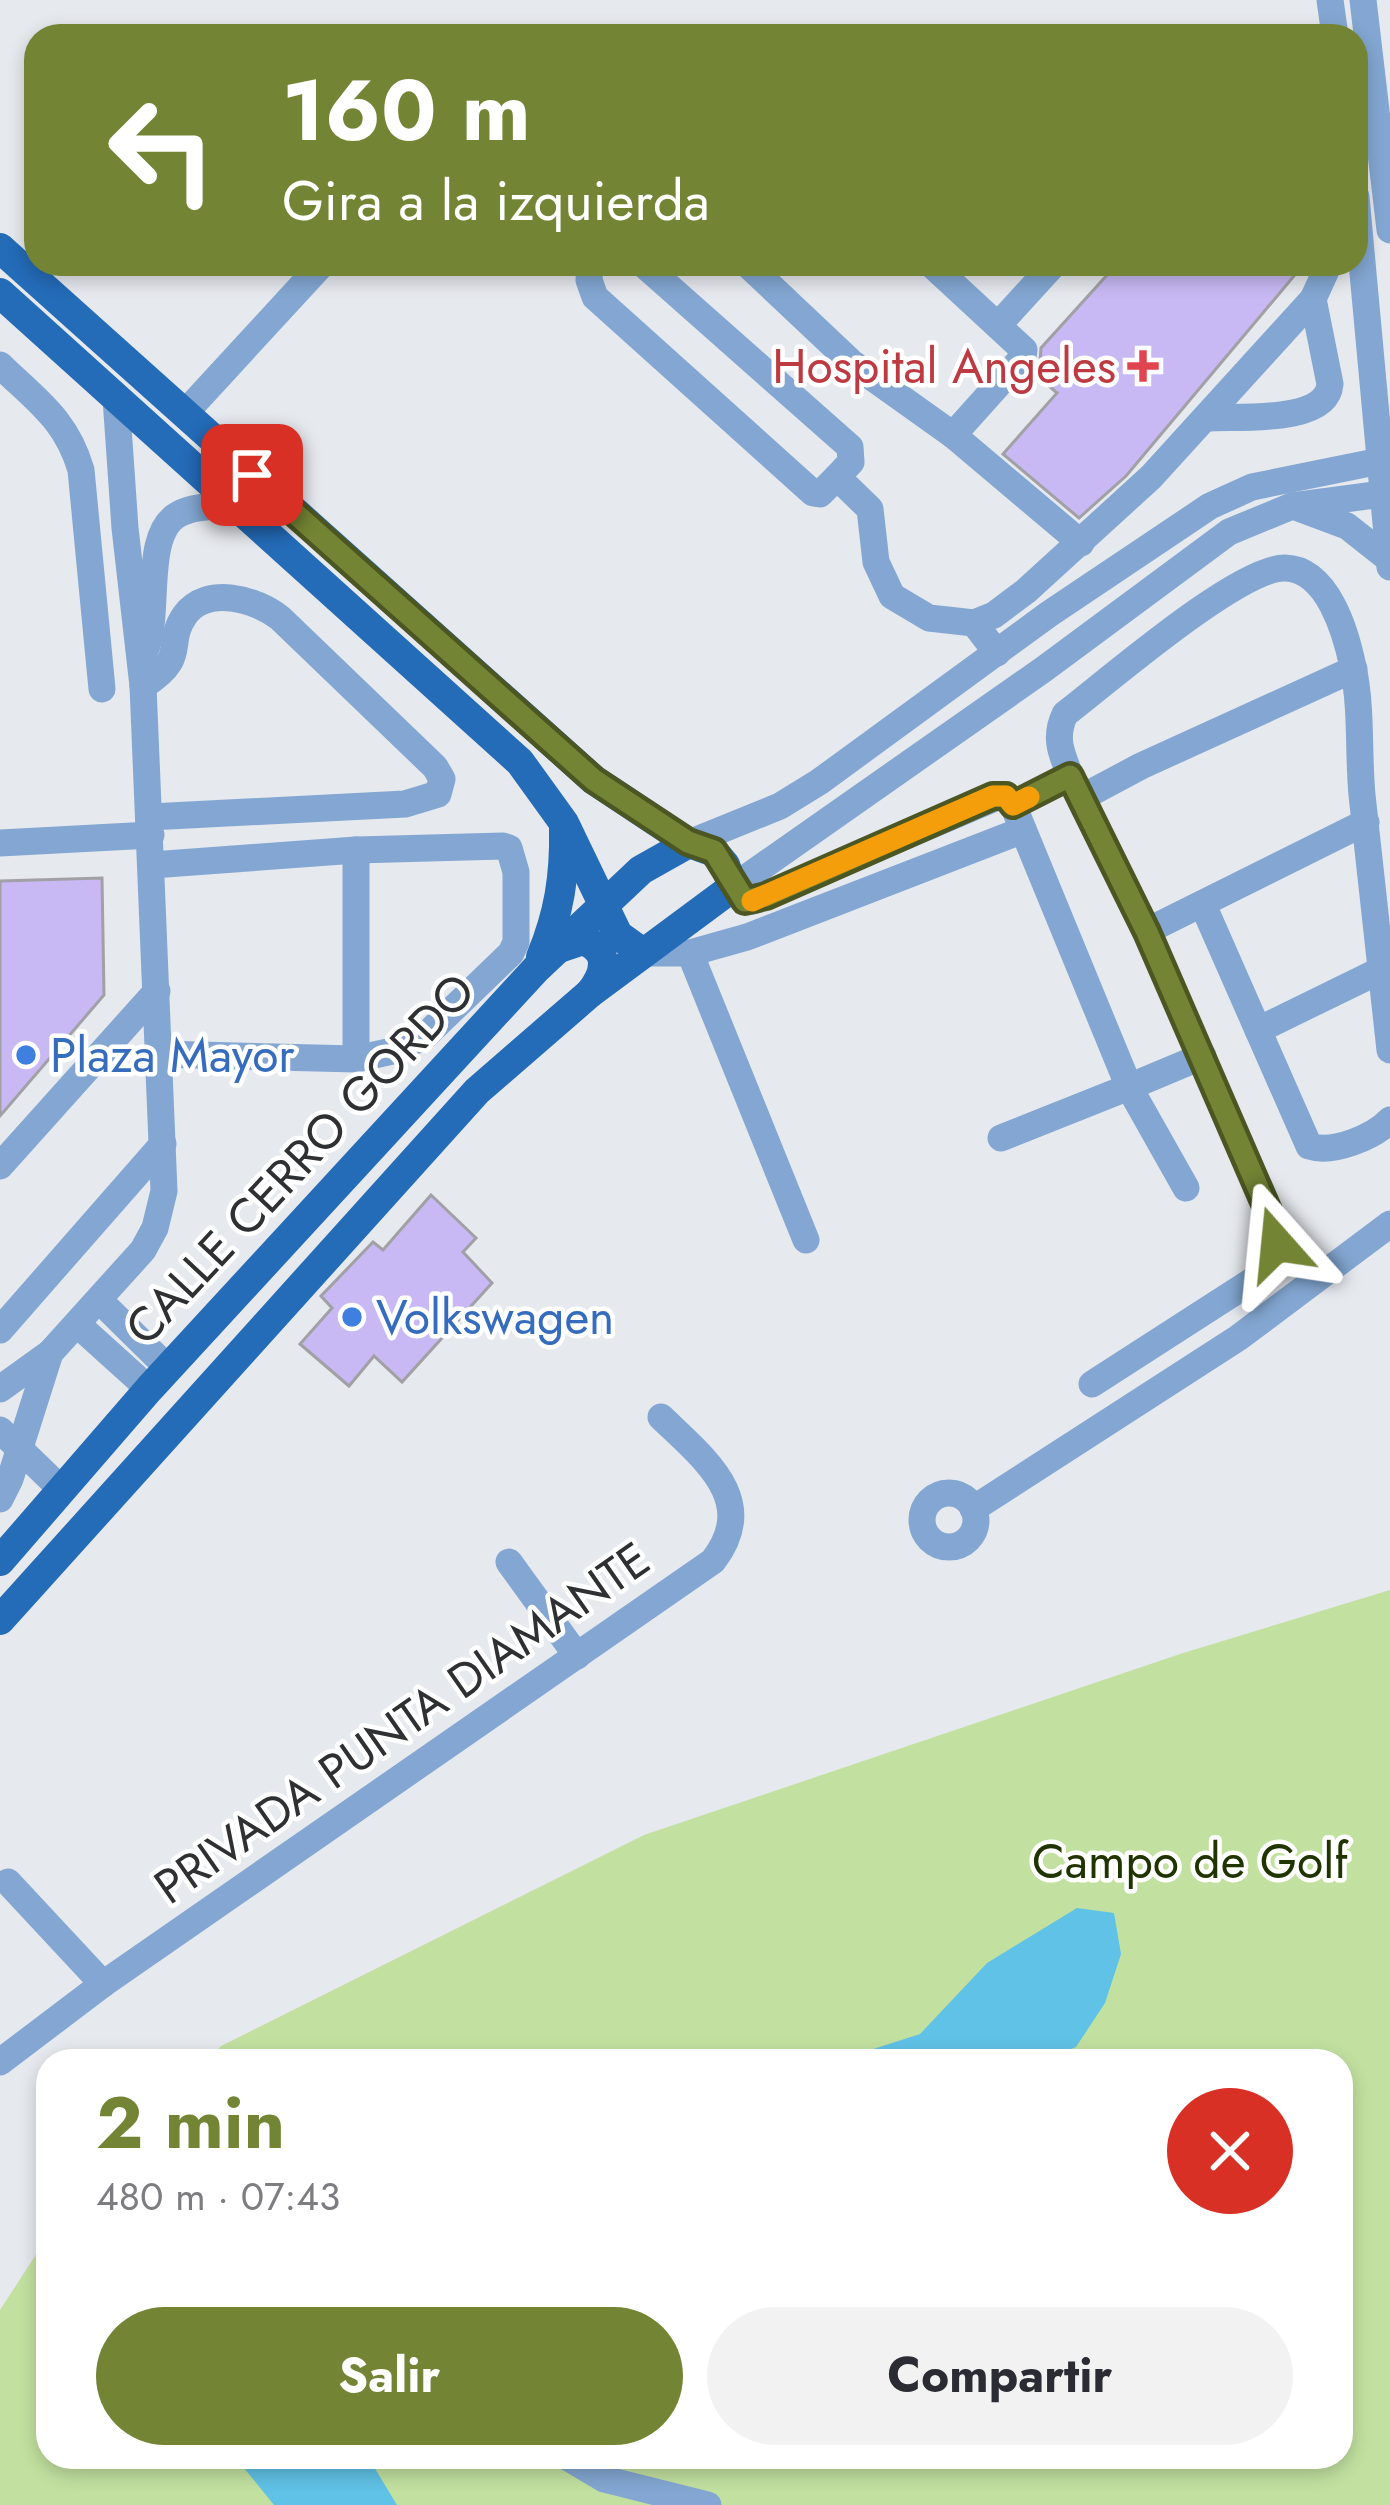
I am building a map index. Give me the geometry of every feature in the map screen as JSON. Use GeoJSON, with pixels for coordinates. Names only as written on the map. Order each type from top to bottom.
{"type":"FeatureCollection","features":[{"type":"Feature","properties":{"kind":"main road"},"geometry":{"type":"LineString","coordinates":[[0,248],[24,270]]}},
{"type":"Feature","properties":{"kind":"main road"},"geometry":{"type":"LineString","coordinates":[[31,276],[594,780],[688,842],[721,857],[739,894]]}},
{"type":"Feature","properties":{"kind":"main road"},"geometry":{"type":"LineString","coordinates":[[0,293],[493,734],[543,790],[618,934],[643,953]]}},
{"type":"Feature","properties":{"kind":"main road"},"geometry":{"type":"LineString","coordinates":[[536,969],[560,906],[564,824]]}},
{"type":"Feature","properties":{"kind":"main road","name":"CALLE CERRO GORDO"},"geometry":{"type":"LineString","coordinates":[[0,1561],[159,1379],[536,969],[641,870],[688,842]]}},
{"type":"Feature","properties":{"kind":"main road","name":"CALLE CERRO GORDO"},"geometry":{"type":"LineString","coordinates":[[0,1620],[477,1091],[643,953],[739,894]]}},
{"type":"Feature","properties":{"kind":"main road"},"geometry":{"type":"LineString","coordinates":[[559,948],[583,940],[597,947],[604,974],[590,993]]}},
{"type":"Feature","properties":{"kind":"street"},"geometry":{"type":"LineString","coordinates":[[1368,43],[1390,230]]}},
{"type":"Feature","properties":{"kind":"street"},"geometry":{"type":"LineString","coordinates":[[184,414],[311,276]]}},
{"type":"Feature","properties":{"kind":"street"},"geometry":{"type":"LineString","coordinates":[[589,276],[595,297],[813,493],[820,494],[853,457],[842,438],[658,276]]}},
{"type":"Feature","properties":{"kind":"street"},"geometry":{"type":"LineString","coordinates":[[760,276],[852,363],[953,435],[1081,543]]}},
{"type":"Feature","properties":{"kind":"street"},"geometry":{"type":"LineString","coordinates":[[944,276],[1021,346],[1023,357],[953,435]]}},
{"type":"Feature","properties":{"kind":"street"},"geometry":{"type":"LineString","coordinates":[[999,325],[1043,276]]}},
{"type":"Feature","properties":{"kind":"street"},"geometry":{"type":"LineString","coordinates":[[1365,276],[1388,493],[1390,564]]}},
{"type":"Feature","properties":{"kind":"street"},"geometry":{"type":"LineString","coordinates":[[837,477],[870,509],[876,562],[892,596],[929,617],[974,623],[1009,605],[1081,543],[1208,418],[1322,277]]}},
{"type":"Feature","properties":{"kind":"street"},"geometry":{"type":"LineString","coordinates":[[1208,418],[1294,413],[1322,405],[1330,384],[1322,277]]}},
{"type":"Feature","properties":{"kind":"street"},"geometry":{"type":"LineString","coordinates":[[0,365],[72,440],[80,470],[102,689]]}},
{"type":"Feature","properties":{"kind":"street"},"geometry":{"type":"LineString","coordinates":[[61,1489],[15,1434],[0,1393],[50,1352],[143,1250],[155,1228],[164,1191],[142,673],[116,398]]}},
{"type":"Feature","properties":{"kind":"street"},"geometry":{"type":"LineString","coordinates":[[688,842],[780,806],[1210,506],[1252,487],[1385,460]]}},
{"type":"Feature","properties":{"kind":"street"},"geometry":{"type":"LineString","coordinates":[[739,894],[1229,532],[1292,506],[1388,493]]}},
{"type":"Feature","properties":{"kind":"street"},"geometry":{"type":"LineString","coordinates":[[142,673],[154,624],[161,532],[178,514],[236,506]]}},
{"type":"Feature","properties":{"kind":"street"},"geometry":{"type":"LineString","coordinates":[[1292,506],[1347,526],[1390,564]]}},
{"type":"Feature","properties":{"kind":"street"},"geometry":{"type":"LineString","coordinates":[[1092,1384],[1252,1281],[1267,1266],[1277,1244],[1276,1229],[1203,1056],[1059,747],[1059,727],[1065,714],[1223,596],[1273,570],[1300,571],[1313,578],[1338,619],[1354,669],[1390,1050]]}},
{"type":"Feature","properties":{"kind":"street"},"geometry":{"type":"LineString","coordinates":[[0,842],[405,803],[438,794],[442,779],[435,766],[280,618],[256,601],[211,599],[191,609],[169,666],[142,673]]}},
{"type":"Feature","properties":{"kind":"street"},"geometry":{"type":"LineString","coordinates":[[974,623],[997,653]]}},
{"type":"Feature","properties":{"kind":"street"},"geometry":{"type":"LineString","coordinates":[[643,953],[690,953],[747,937],[1018,818],[1076,787],[1141,766],[1354,669]]}},
{"type":"Feature","properties":{"kind":"street"},"geometry":{"type":"LineString","coordinates":[[739,894],[766,896],[993,796],[1006,796],[1129,1087],[1186,1188]]}},
{"type":"Feature","properties":{"kind":"street"},"geometry":{"type":"LineString","coordinates":[[1147,932],[1366,822]]}},
{"type":"Feature","properties":{"kind":"street"},"geometry":{"type":"LineString","coordinates":[[152,865],[491,844],[509,848],[515,861],[518,928],[511,952],[426,1035],[397,1050],[356,1059],[160,1054]]}},
{"type":"Feature","properties":{"kind":"street"},"geometry":{"type":"LineString","coordinates":[[356,850],[356,1059]]}},
{"type":"Feature","properties":{"kind":"street"},"geometry":{"type":"LineString","coordinates":[[739,894],[747,937]]}},
{"type":"Feature","properties":{"kind":"street"},"geometry":{"type":"LineString","coordinates":[[1203,905],[1310,1146],[1335,1147],[1383,1128],[1390,1120]]}},
{"type":"Feature","properties":{"kind":"street"},"geometry":{"type":"LineString","coordinates":[[690,953],[806,1240]]}},
{"type":"Feature","properties":{"kind":"street"},"geometry":{"type":"LineString","coordinates":[[1258,1030],[1382,970]]}},
{"type":"Feature","properties":{"kind":"street"},"geometry":{"type":"LineString","coordinates":[[0,1166],[158,991]]}},
{"type":"Feature","properties":{"kind":"street"},"geometry":{"type":"LineString","coordinates":[[1001,1138],[1203,1056]]}},
{"type":"Feature","properties":{"kind":"street"},"geometry":{"type":"LineString","coordinates":[[0,1330],[163,1144]]}},
{"type":"Feature","properties":{"kind":"street"},"geometry":{"type":"LineString","coordinates":[[974,1509],[1238,1338],[1390,1224]]}},
{"type":"Feature","properties":{"kind":"street"},"geometry":{"type":"LineString","coordinates":[[99,1300],[159,1379]]}},
{"type":"Feature","properties":{"kind":"street"},"geometry":{"type":"LineString","coordinates":[[77,1324],[159,1379]]}},
{"type":"Feature","properties":{"kind":"street"},"geometry":{"type":"LineString","coordinates":[[0,1499],[15,1434],[50,1352]]}},
{"type":"Feature","properties":{"kind":"street","name":"PRIVADA PUNTA DIAMANTE"},"geometry":{"type":"LineString","coordinates":[[0,2062],[103,1984],[690,1580],[727,1543],[732,1525],[726,1490],[699,1454],[661,1417]]}},
{"type":"Feature","properties":{"kind":"street"},"geometry":{"type":"LineString","coordinates":[[509,1562],[578,1656]]}},
{"type":"Feature","properties":{"kind":"street"},"geometry":{"type":"LineString","coordinates":[[8,1882],[103,1984]]}},
{"type":"Feature","properties":{"kind":"street"},"geometry":{"type":"LineString","coordinates":[[587,2469],[604,2479],[708,2505]]}},
{"type":"Feature","properties":{"kind":"green space","name":"Campo de Golf"},"geometry":{"type":"Polygon","coordinates":[[[1390,1590],[1390,2505],[0,2505],[0,2310],[36,2254],[36,2469],[1353,2469],[1353,2049],[218,2049],[644,1835],[1180,1654],[1390,1590]]]}},
{"type":"Feature","properties":{"kind":"water"},"geometry":{"type":"Polygon","coordinates":[[[1077,1908],[1114,1913],[1121,1954],[1105,2003],[1076,2047],[873,2049],[920,2034],[987,1963],[1077,1908]]]}},
{"type":"Feature","properties":{"kind":"water"},"geometry":{"type":"Polygon","coordinates":[[[245,2469],[375,2469],[397,2505],[274,2505],[245,2469]]]}},
{"type":"Feature","properties":{"kind":"building"},"geometry":{"type":"Polygon","coordinates":[[[1106,276],[1294,276],[1126,476],[1079,518],[1003,454],[1057,393],[1033,372],[1041,348],[1106,276]]]}},
{"type":"Feature","properties":{"kind":"building","name":"Plaza Mayor"},"geometry":{"type":"Polygon","coordinates":[[[102,878],[104,995],[0,1116],[0,881],[102,878]]]}},
{"type":"Feature","properties":{"kind":"building"},"geometry":{"type":"Polygon","coordinates":[[[431,1195],[476,1238],[463,1252],[492,1283],[402,1382],[374,1356],[349,1386],[300,1344],[332,1308],[321,1296],[373,1242],[383,1250],[431,1195]]]}},
{"type":"Feature","properties":{"kind":"slow traffic"},"geometry":{"type":"LineString","coordinates":[[752,901],[993,796],[1006,796],[1013,805],[1029,797]]}},
{"type":"Feature","properties":{"kind":"place","name":"Hospital Angeles"},"geometry":{"type":"Point","coordinates":[1143,366]}},
{"type":"Feature","properties":{"kind":"place","name":"Plaza Mayor"},"geometry":{"type":"Point","coordinates":[26,1055]}},
{"type":"Feature","properties":{"kind":"place","name":"Volkswagen"},"geometry":{"type":"Point","coordinates":[352,1317]}},
{"type":"Feature","properties":{"kind":"route"},"geometry":{"type":"LineString","coordinates":[[252,475],[594,780],[688,842],[721,857],[738,896],[745,901],[993,796],[1006,796],[1013,805],[1070,776],[1203,1056],[1276,1229],[1277,1244]]}}]}
